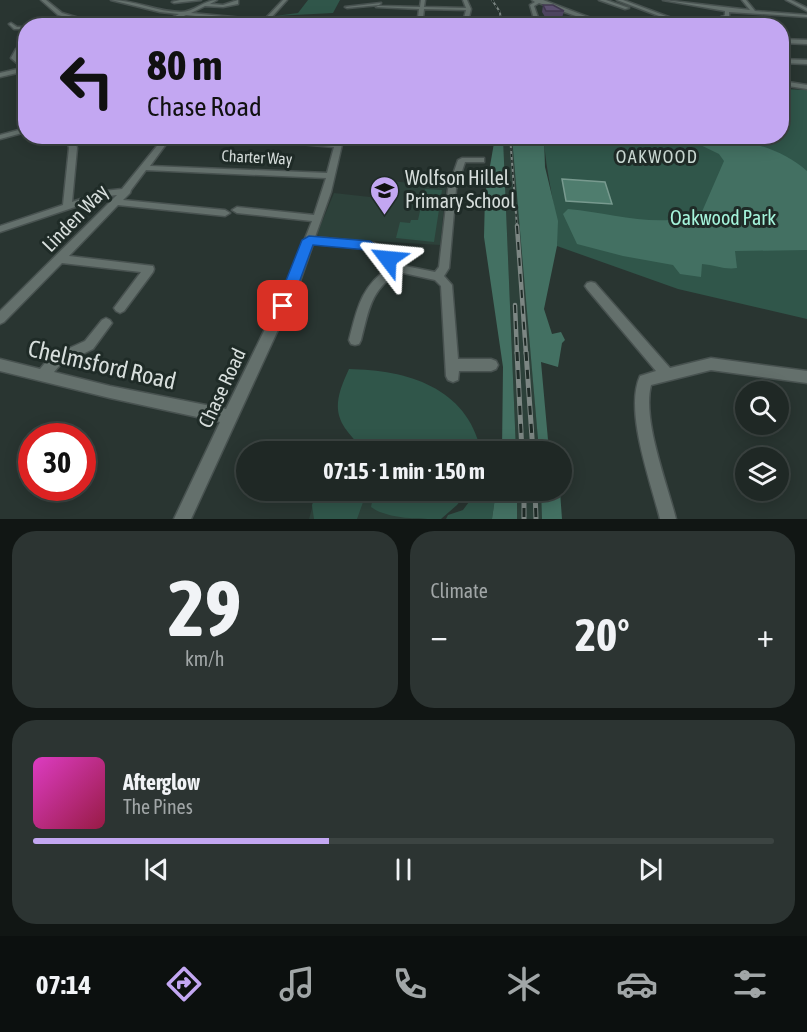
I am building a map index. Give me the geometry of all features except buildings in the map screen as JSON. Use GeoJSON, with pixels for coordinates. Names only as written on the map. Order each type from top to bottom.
{"type":"FeatureCollection","features":[{"type":"Feature","properties":{"kind":"street"},"geometry":{"type":"LineString","coordinates":[[43,0],[60,14],[75,18]]}},
{"type":"Feature","properties":{"kind":"street"},"geometry":{"type":"LineString","coordinates":[[113,0],[138,7],[226,18]]}},
{"type":"Feature","properties":{"kind":"street"},"geometry":{"type":"LineString","coordinates":[[182,1],[199,0]]}},
{"type":"Feature","properties":{"kind":"street"},"geometry":{"type":"LineString","coordinates":[[176,18],[215,0]]}},
{"type":"Feature","properties":{"kind":"street"},"geometry":{"type":"LineString","coordinates":[[205,5],[226,6],[236,3],[236,0]]}},
{"type":"Feature","properties":{"kind":"street"},"geometry":{"type":"LineString","coordinates":[[269,18],[285,0]]}},
{"type":"Feature","properties":{"kind":"street"},"geometry":{"type":"LineString","coordinates":[[352,0],[423,8],[469,9]]}},
{"type":"Feature","properties":{"kind":"street"},"geometry":{"type":"LineString","coordinates":[[421,18],[423,0]]}},
{"type":"Feature","properties":{"kind":"street"},"geometry":{"type":"LineString","coordinates":[[465,0],[469,9],[466,18]]}},
{"type":"Feature","properties":{"kind":"street"},"geometry":{"type":"LineString","coordinates":[[536,18],[532,4],[536,1],[547,0]]}},
{"type":"Feature","properties":{"kind":"street"},"geometry":{"type":"LineString","coordinates":[[601,0],[659,18]]}},
{"type":"Feature","properties":{"kind":"street"},"geometry":{"type":"LineString","coordinates":[[620,0],[668,18]]}},
{"type":"Feature","properties":{"kind":"street"},"geometry":{"type":"LineString","coordinates":[[665,0],[707,8],[807,16]]}},
{"type":"Feature","properties":{"kind":"street"},"geometry":{"type":"LineString","coordinates":[[704,0],[707,8]]}},
{"type":"Feature","properties":{"kind":"street"},"geometry":{"type":"LineString","coordinates":[[744,0],[754,13]]}},
{"type":"Feature","properties":{"kind":"street"},"geometry":{"type":"LineString","coordinates":[[788,0],[807,10]]}},
{"type":"Feature","properties":{"kind":"street"},"geometry":{"type":"LineString","coordinates":[[536,1],[586,18]]}},
{"type":"Feature","properties":{"kind":"street"},"geometry":{"type":"LineString","coordinates":[[347,7],[363,2]]}},
{"type":"Feature","properties":{"kind":"street"},"geometry":{"type":"LineString","coordinates":[[534,10],[555,8]]}},
{"type":"Feature","properties":{"kind":"street"},"geometry":{"type":"LineString","coordinates":[[722,18],[727,16],[727,10]]}},
{"type":"Feature","properties":{"kind":"street"},"geometry":{"type":"LineString","coordinates":[[11,24],[18,28]]}},
{"type":"Feature","properties":{"kind":"street"},"geometry":{"type":"LineString","coordinates":[[789,41],[807,42]]}},
{"type":"Feature","properties":{"kind":"street"},"geometry":{"type":"LineString","coordinates":[[789,61],[807,62]]}},
{"type":"Feature","properties":{"kind":"street"},"geometry":{"type":"LineString","coordinates":[[0,75],[18,71]]}},
{"type":"Feature","properties":{"kind":"street"},"geometry":{"type":"LineString","coordinates":[[789,85],[807,87]]}},
{"type":"Feature","properties":{"kind":"street"},"geometry":{"type":"LineString","coordinates":[[0,137],[18,132]]}},
{"type":"Feature","properties":{"kind":"street"},"geometry":{"type":"LineString","coordinates":[[67,206],[72,144]]}},
{"type":"Feature","properties":{"kind":"street","name":"Linden Way"},"geometry":{"type":"LineString","coordinates":[[0,319],[116,202],[163,144]]}},
{"type":"Feature","properties":{"kind":"street","name":"Chase Road"},"geometry":{"type":"LineString","coordinates":[[182,519],[293,284],[331,176],[338,144]]}},
{"type":"Feature","properties":{"kind":"street"},"geometry":{"type":"LineString","coordinates":[[438,277],[444,268],[455,176],[462,160],[481,160]]}},
{"type":"Feature","properties":{"kind":"street","name":"Charter Way"},"geometry":{"type":"LineString","coordinates":[[146,168],[331,176]]}},
{"type":"Feature","properties":{"kind":"street"},"geometry":{"type":"LineString","coordinates":[[0,229],[107,193],[126,191]]}},
{"type":"Feature","properties":{"kind":"street"},"geometry":{"type":"LineString","coordinates":[[116,202],[225,213]]}},
{"type":"Feature","properties":{"kind":"street"},"geometry":{"type":"LineString","coordinates":[[237,210],[316,218]]}},
{"type":"Feature","properties":{"kind":"street"},"geometry":{"type":"LineString","coordinates":[[309,240],[370,245],[380,250],[397,268],[438,277],[446,285],[452,371],[491,365]]}},
{"type":"Feature","properties":{"kind":"street"},"geometry":{"type":"LineString","coordinates":[[61,259],[150,269],[120,308]]}},
{"type":"Feature","properties":{"kind":"street"},"geometry":{"type":"LineString","coordinates":[[355,340],[371,286],[397,268]]}},
{"type":"Feature","properties":{"kind":"street"},"geometry":{"type":"LineString","coordinates":[[591,286],[666,373]]}},
{"type":"Feature","properties":{"kind":"street"},"geometry":{"type":"LineString","coordinates":[[43,375],[55,361],[89,345],[106,324]]}},
{"type":"Feature","properties":{"kind":"street"},"geometry":{"type":"LineString","coordinates":[[668,519],[640,398],[645,380],[666,373],[711,364],[807,377]]}},
{"type":"Feature","properties":{"kind":"street","name":"Chelmsford Road"},"geometry":{"type":"LineString","coordinates":[[0,365],[110,392],[230,417]]}},
{"type":"Feature","properties":{"kind":"shaded area"},"geometry":{"type":"Polygon","coordinates":[[[503,144],[514,144],[538,441],[516,441],[503,144]]]}},
{"type":"Feature","properties":{"kind":"shaded area"},"geometry":{"type":"Polygon","coordinates":[[[562,179],[605,182],[612,204],[566,201],[562,179]]]}},
{"type":"Feature","properties":{"kind":"shaded area","name":"Wolfson Hillel Primary School"},"geometry":{"type":"Polygon","coordinates":[[[392,181],[446,187],[440,245],[322,238],[317,234],[334,193],[388,199],[392,181]]]}},
{"type":"Feature","properties":{"kind":"shaded area"},"geometry":{"type":"Polygon","coordinates":[[[314,501],[388,501],[414,519],[309,519],[314,501]]]}},
{"type":"Feature","properties":{"kind":"shaded area"},"geometry":{"type":"Polygon","coordinates":[[[517,501],[541,501],[542,519],[517,519],[517,501]]]}},
{"type":"Feature","properties":{"kind":"green space"},"geometry":{"type":"Polygon","coordinates":[[[308,0],[340,0],[333,13],[275,16],[298,13],[308,0]]]}},
{"type":"Feature","properties":{"kind":"green space","name":"Oakwood Park"},"geometry":{"type":"Polygon","coordinates":[[[789,89],[807,90],[807,319],[678,289],[557,246],[556,219],[545,144],[789,144],[789,89]]]}},
{"type":"Feature","properties":{"kind":"green space"},"geometry":{"type":"Polygon","coordinates":[[[494,144],[503,144],[516,441],[502,441],[503,367],[484,237],[485,195],[494,144]]]}},
{"type":"Feature","properties":{"kind":"green space"},"geometry":{"type":"Polygon","coordinates":[[[513,144],[544,144],[545,167],[558,221],[557,246],[544,309],[552,334],[561,332],[565,340],[562,343],[558,367],[541,362],[548,441],[538,441],[513,144]]]}},
{"type":"Feature","properties":{"kind":"green space"},"geometry":{"type":"Polygon","coordinates":[[[698,144],[753,144],[780,153],[807,171],[807,250],[735,251],[737,268],[702,264],[701,277],[680,274],[673,265],[623,256],[577,244],[563,214],[568,209],[651,220],[668,220],[701,214],[724,161],[719,154],[698,144]]]}},
{"type":"Feature","properties":{"kind":"green space"},"geometry":{"type":"Polygon","coordinates":[[[425,189],[442,190],[434,242],[396,238],[400,222],[410,223],[411,220],[418,220],[425,189]]]}},
{"type":"Feature","properties":{"kind":"green space"},"geometry":{"type":"Polygon","coordinates":[[[349,369],[392,373],[432,386],[463,411],[474,429],[478,441],[356,441],[342,423],[339,414],[339,395],[349,369]]]}},
{"type":"Feature","properties":{"kind":"green space"},"geometry":{"type":"Polygon","coordinates":[[[313,501],[363,501],[357,519],[314,519],[313,501]]]}},
{"type":"Feature","properties":{"kind":"green space"},"geometry":{"type":"Polygon","coordinates":[[[372,501],[460,501],[441,519],[394,516],[371,507],[372,501]]]}},
{"type":"Feature","properties":{"kind":"green space"},"geometry":{"type":"Polygon","coordinates":[[[470,501],[495,501],[492,519],[446,519],[448,515],[463,510],[470,501]]]}},
{"type":"Feature","properties":{"kind":"green space"},"geometry":{"type":"Polygon","coordinates":[[[495,501],[517,501],[517,519],[492,519],[495,501]]]}},
{"type":"Feature","properties":{"kind":"green space"},"geometry":{"type":"Polygon","coordinates":[[[541,501],[561,501],[562,519],[542,519],[541,501]]]}},
{"type":"Feature","properties":{"kind":"railway"},"geometry":{"type":"LineString","coordinates":[[492,0],[500,12],[500,18]]}},
{"type":"Feature","properties":{"kind":"railway"},"geometry":{"type":"LineString","coordinates":[[511,144],[517,227]]}},
{"type":"Feature","properties":{"kind":"railway"},"geometry":{"type":"LineString","coordinates":[[517,226],[526,354]]}},
{"type":"Feature","properties":{"kind":"railway"},"geometry":{"type":"LineString","coordinates":[[515,305],[517,354]]}},
{"type":"Feature","properties":{"kind":"railway"},"geometry":{"type":"LineString","coordinates":[[517,352],[521,441]]}},
{"type":"Feature","properties":{"kind":"railway"},"geometry":{"type":"LineString","coordinates":[[526,352],[532,441]]}},
{"type":"Feature","properties":{"kind":"railway"},"geometry":{"type":"LineString","coordinates":[[524,501],[524,519]]}},
{"type":"Feature","properties":{"kind":"railway"},"geometry":{"type":"LineString","coordinates":[[535,501],[536,519]]}},
{"type":"Feature","properties":{"kind":"place","name":"Wolfson Hillel Primary School"},"geometry":{"type":"Point","coordinates":[384,216]}},
{"type":"Feature","properties":{"kind":"district","name":"OAKWOOD"},"geometry":{"type":"Point","coordinates":[657,157]}},
{"type":"Feature","properties":{"kind":"route"},"geometry":{"type":"LineString","coordinates":[[283,306],[309,240],[370,245],[380,250],[388,259]]}}]}
